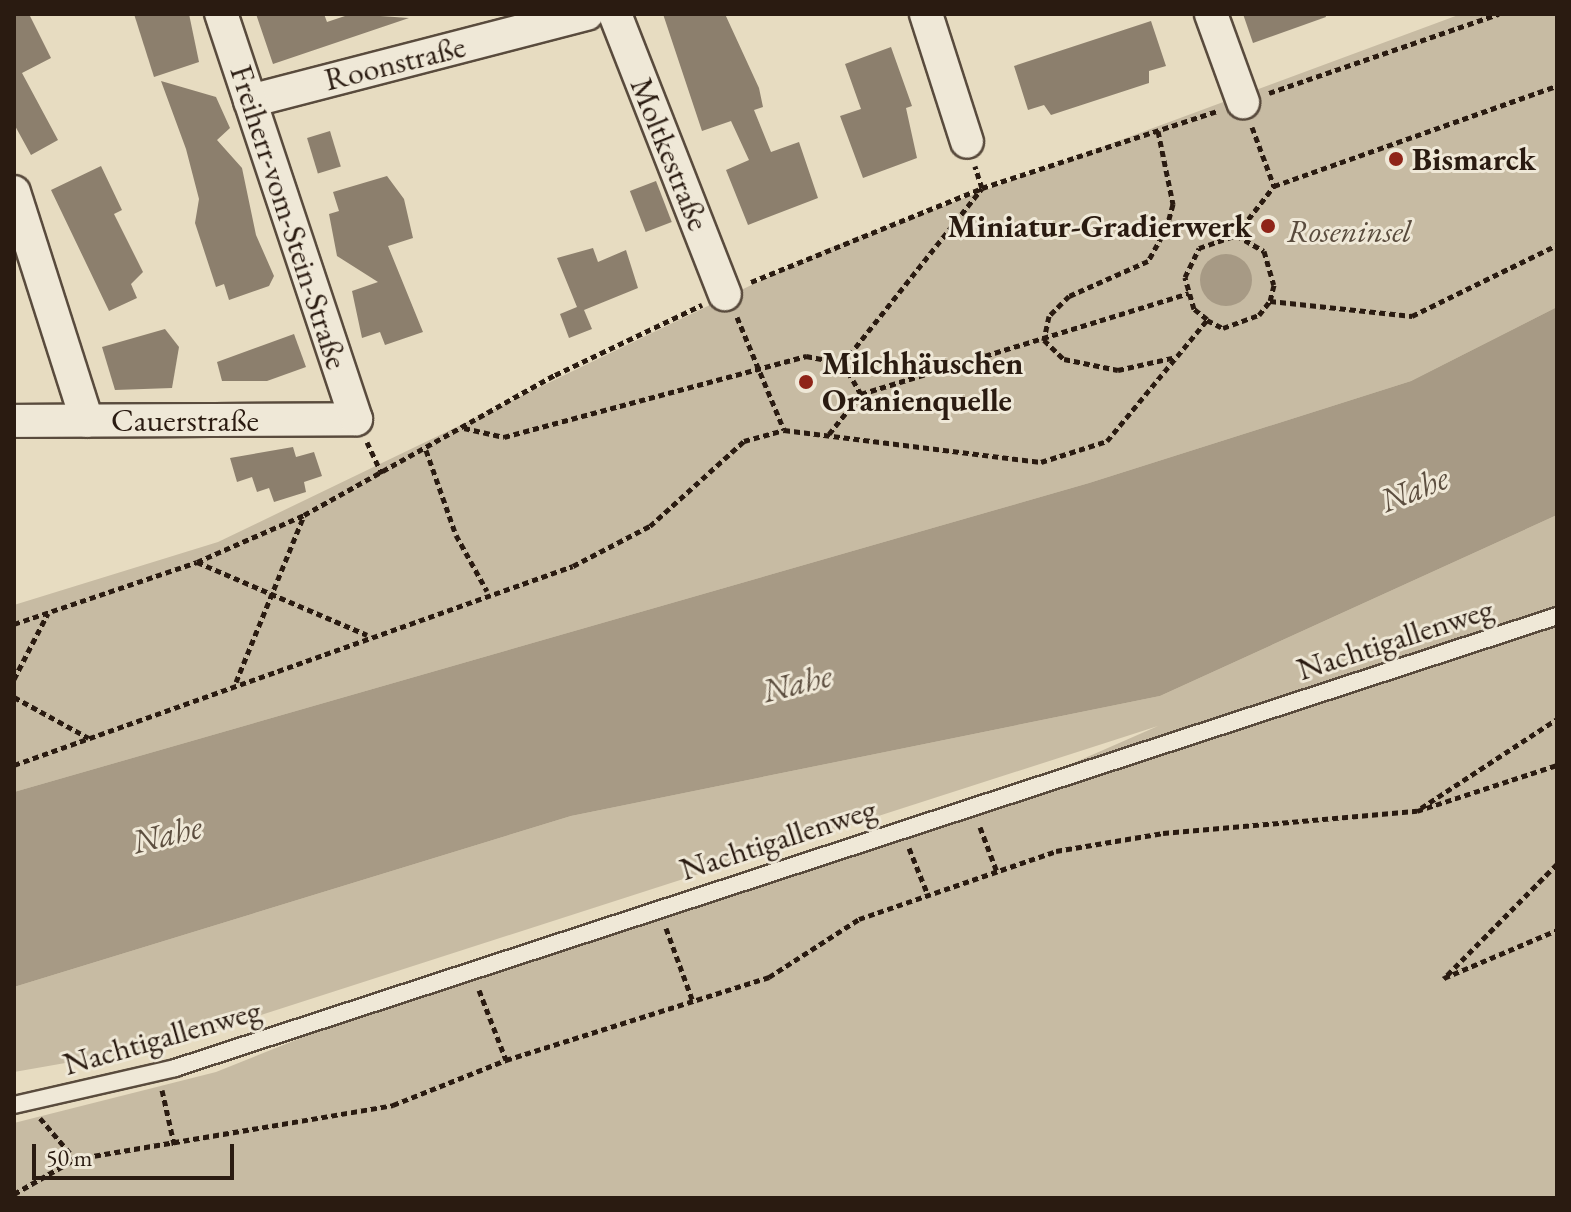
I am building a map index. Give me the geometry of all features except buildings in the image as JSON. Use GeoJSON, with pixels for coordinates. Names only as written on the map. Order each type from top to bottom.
{"type":"FeatureCollection","features":[{"type":"Feature","properties":{"kind":"street","name":"Freiherr-vom-Stein-Straße"},"geometry":{"type":"LineString","coordinates":[[221,14],[356,419]]}},
{"type":"Feature","properties":{"kind":"street","name":"Roonstraße"},"geometry":{"type":"LineString","coordinates":[[250,101],[587,14]]}},
{"type":"Feature","properties":{"kind":"street","name":"Moltkestraße"},"geometry":{"type":"LineString","coordinates":[[615,14],[725,294]]}},
{"type":"Feature","properties":{"kind":"street"},"geometry":{"type":"LineString","coordinates":[[926,14],[967,142]]}},
{"type":"Feature","properties":{"kind":"street"},"geometry":{"type":"LineString","coordinates":[[1211,14],[1243,102]]}},
{"type":"Feature","properties":{"kind":"street"},"geometry":{"type":"LineString","coordinates":[[14,192],[87,421]]}},
{"type":"Feature","properties":{"kind":"street","name":"Cauerstraße"},"geometry":{"type":"LineString","coordinates":[[14,421],[356,419]]}},
{"type":"Feature","properties":{"kind":"lane","name":"Nachtigallenweg"},"geometry":{"type":"LineString","coordinates":[[14,1105],[175,1068],[1557,616]]}},
{"type":"Feature","properties":{"kind":"path"},"geometry":{"type":"LineString","coordinates":[[1236,235],[1264,251],[1274,285],[1270,301],[1259,315],[1223,328],[1207,320],[1189,293],[1185,277],[1199,248],[1236,235],[1274,186],[1557,86]]}},
{"type":"Feature","properties":{"kind":"path"},"geometry":{"type":"LineString","coordinates":[[1243,102],[1274,186]]}},
{"type":"Feature","properties":{"kind":"path"},"geometry":{"type":"LineString","coordinates":[[1044,340],[1049,316],[1069,296],[1148,261],[1167,227],[1173,204],[1158,131]]}},
{"type":"Feature","properties":{"kind":"path"},"geometry":{"type":"LineString","coordinates":[[843,363],[982,188]]}},
{"type":"Feature","properties":{"kind":"path"},"geometry":{"type":"LineString","coordinates":[[1270,301],[1412,316],[1557,245]]}},
{"type":"Feature","properties":{"kind":"path"},"geometry":{"type":"LineString","coordinates":[[829,435],[861,394],[1189,293]]}},
{"type":"Feature","properties":{"kind":"path"},"geometry":{"type":"LineString","coordinates":[[725,294],[765,369],[784,430]]}},
{"type":"Feature","properties":{"kind":"path"},"geometry":{"type":"LineString","coordinates":[[14,765],[487,591],[573,566],[650,526],[744,441],[784,430],[1041,462],[1107,441],[1207,320]]}},
{"type":"Feature","properties":{"kind":"path"},"geometry":{"type":"LineString","coordinates":[[1044,340],[1064,359],[1118,370],[1177,357]]}},
{"type":"Feature","properties":{"kind":"path"},"geometry":{"type":"LineString","coordinates":[[464,428],[504,437],[806,356],[843,363],[861,394]]}},
{"type":"Feature","properties":{"kind":"path"},"geometry":{"type":"LineString","coordinates":[[426,450],[456,535],[487,591]]}},
{"type":"Feature","properties":{"kind":"path"},"geometry":{"type":"LineString","coordinates":[[236,683],[268,594],[304,515]]}},
{"type":"Feature","properties":{"kind":"path"},"geometry":{"type":"LineString","coordinates":[[197,562],[367,635]]}},
{"type":"Feature","properties":{"kind":"path"},"geometry":{"type":"LineString","coordinates":[[14,679],[48,613]]}},
{"type":"Feature","properties":{"kind":"path"},"geometry":{"type":"LineString","coordinates":[[14,697],[89,738]]}},
{"type":"Feature","properties":{"kind":"path"},"geometry":{"type":"LineString","coordinates":[[1417,811],[1557,719]]}},
{"type":"Feature","properties":{"kind":"path"},"geometry":{"type":"LineString","coordinates":[[14,1194],[75,1159],[175,1148],[393,1105],[506,1060],[769,977],[859,919],[1056,851],[1163,833],[1417,811],[1557,765]]}},
{"type":"Feature","properties":{"kind":"path"},"geometry":{"type":"LineString","coordinates":[[980,828],[997,872]]}},
{"type":"Feature","properties":{"kind":"path"},"geometry":{"type":"LineString","coordinates":[[910,853],[928,895]]}},
{"type":"Feature","properties":{"kind":"path"},"geometry":{"type":"LineString","coordinates":[[1557,864],[1444,978],[1557,930]]}},
{"type":"Feature","properties":{"kind":"path"},"geometry":{"type":"LineString","coordinates":[[666,930],[692,999]]}},
{"type":"Feature","properties":{"kind":"path"},"geometry":{"type":"LineString","coordinates":[[483,998],[506,1060]]}},
{"type":"Feature","properties":{"kind":"path"},"geometry":{"type":"LineString","coordinates":[[160,1083],[175,1148]]}},
{"type":"Feature","properties":{"kind":"path"},"geometry":{"type":"LineString","coordinates":[[35,1102],[43,1131],[75,1159]]}},
{"type":"Feature","properties":{"kind":"green space","name":"Roseninsel"},"geometry":{"type":"Polygon","coordinates":[[[1461,14],[1557,14],[1557,307],[1411,381],[1089,483],[14,792],[14,605],[218,542],[826,249],[1461,14]]]}},
{"type":"Feature","properties":{"kind":"green space"},"geometry":{"type":"Polygon","coordinates":[[[1557,515],[1557,1198],[14,1198],[14,1123],[216,1072],[472,969],[971,808],[1158,726],[168,1045],[14,1072],[14,987],[571,816],[1160,696],[1557,515]]]}},
{"type":"Feature","properties":{"kind":"water"},"geometry":{"type":"Polygon","coordinates":[[[1226,254],[1244,262],[1252,280],[1244,298],[1226,306],[1208,298],[1200,280],[1208,262],[1226,254]]]}},
{"type":"Feature","properties":{"kind":"water","name":"Nahe"},"geometry":{"type":"Polygon","coordinates":[[[1557,307],[1557,515],[1160,696],[571,816],[14,987],[14,792],[1089,483],[1411,381],[1557,307]]]}},
{"type":"Feature","properties":{"kind":"place","name":"Bismarck"},"geometry":{"type":"Point","coordinates":[1396,159]}},
{"type":"Feature","properties":{"kind":"place","name":"Miniatur-Gradierwerk"},"geometry":{"type":"Point","coordinates":[1268,226]}},
{"type":"Feature","properties":{"kind":"place","name":"Milchhäuschen Oranienquelle"},"geometry":{"type":"Point","coordinates":[806,382]}}]}
